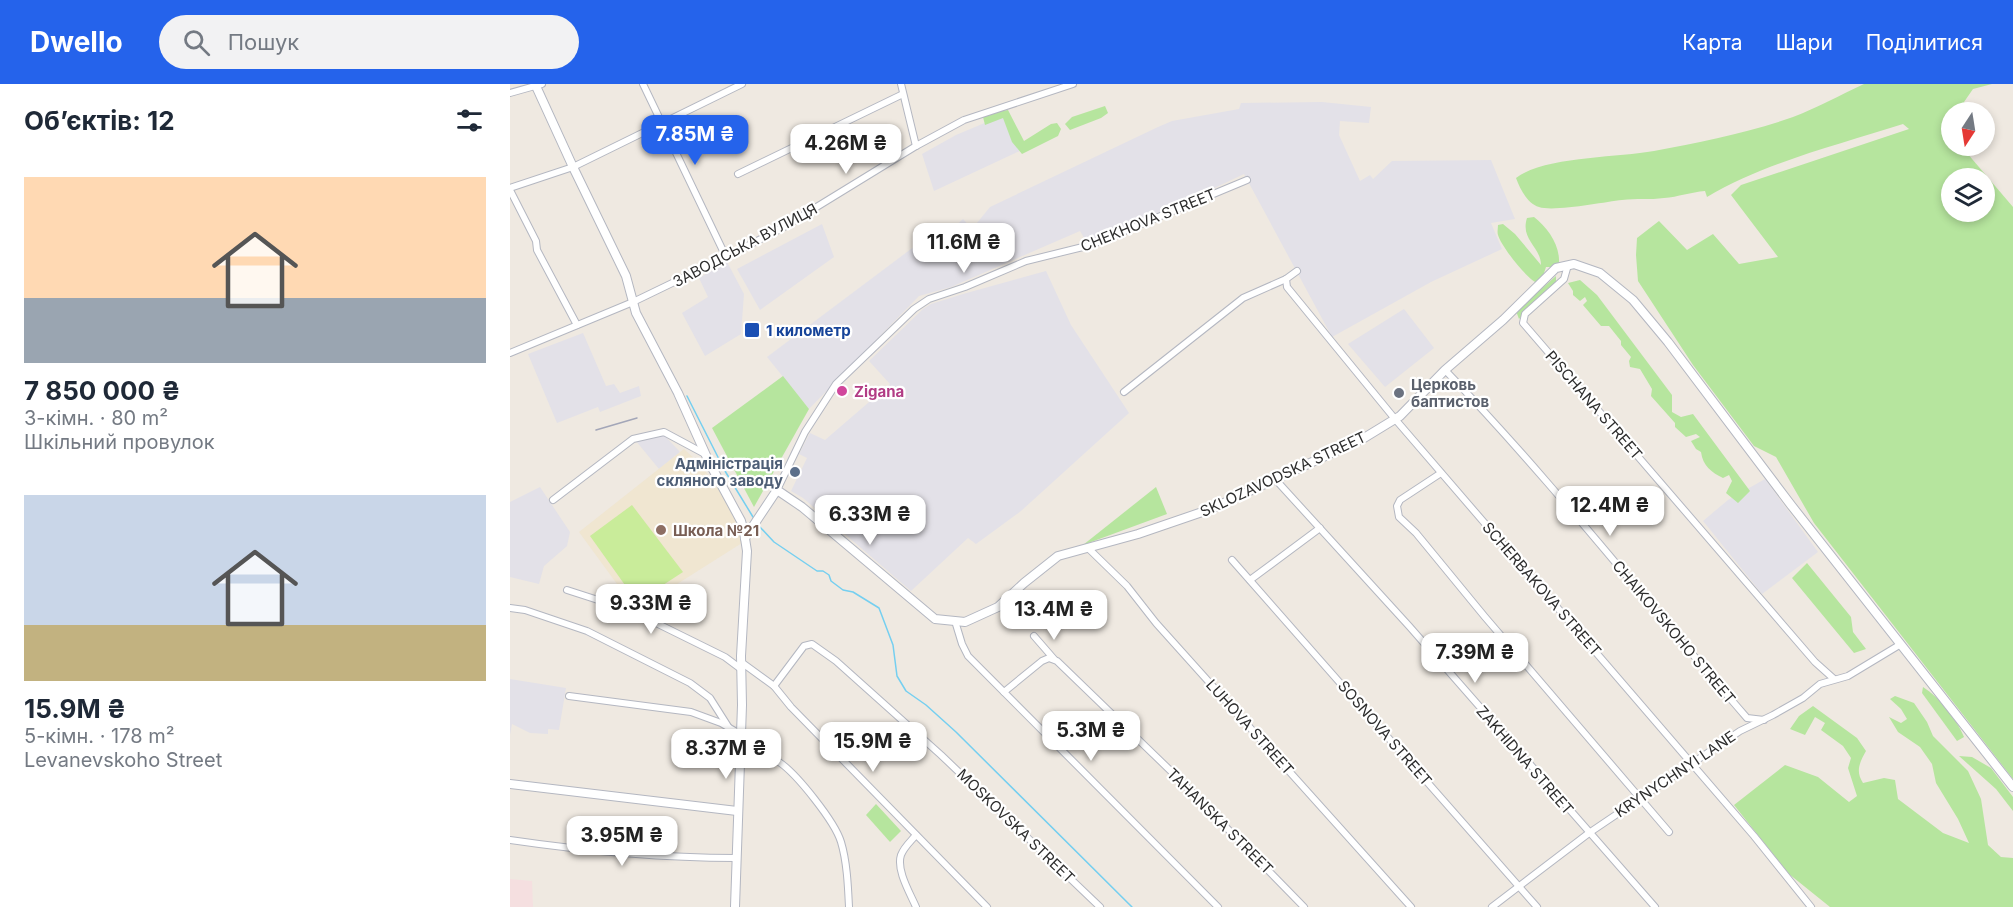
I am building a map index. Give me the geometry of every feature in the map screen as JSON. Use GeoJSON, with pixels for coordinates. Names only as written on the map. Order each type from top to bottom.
{"type":"FeatureCollection","features":[{"type":"Feature","properties":{"kind":"street"},"geometry":{"type":"LineString","coordinates":[[643,84],[726,257]]}},
{"type":"Feature","properties":{"kind":"street"},"geometry":{"type":"LineString","coordinates":[[577,325],[537,249],[536,240],[510,189],[573,167],[742,84]]}},
{"type":"Feature","properties":{"kind":"street"},"geometry":{"type":"LineString","coordinates":[[901,84],[916,146]]}},
{"type":"Feature","properties":{"kind":"street","name":"ЗАВОДСЬКА ВУЛИЦЯ"},"geometry":{"type":"LineString","coordinates":[[510,353],[633,302],[726,257],[784,227],[916,146],[964,120],[1073,84]]}},
{"type":"Feature","properties":{"kind":"street"},"geometry":{"type":"LineString","coordinates":[[510,93],[538,85],[573,167],[626,276],[636,313],[678,393],[706,455],[741,520],[747,551],[741,665],[742,705],[735,907]]}},
{"type":"Feature","properties":{"kind":"street"},"geometry":{"type":"LineString","coordinates":[[738,174],[903,94]]}},
{"type":"Feature","properties":{"kind":"street","name":"CHEKHOVA STREET"},"geometry":{"type":"LineString","coordinates":[[745,538],[777,490],[805,432],[836,384],[914,309],[929,299],[965,287],[1026,261],[1091,245],[1247,180]]}},
{"type":"Feature","properties":{"kind":"street"},"geometry":{"type":"LineString","coordinates":[[1571,265],[1600,273],[1633,300],[2013,787]]}},
{"type":"Feature","properties":{"kind":"street","name":"SKLOZAVODSKA STREET"},"geometry":{"type":"LineString","coordinates":[[955,621],[965,622],[998,607],[1058,556],[1089,549],[1211,509],[1364,438],[1395,419],[1556,268],[1571,265]]}},
{"type":"Feature","properties":{"kind":"street","name":"PISCHANA STREET"},"geometry":{"type":"LineString","coordinates":[[1571,265],[1564,279],[1525,314],[1523,323],[1822,669],[1834,679]]}},
{"type":"Feature","properties":{"kind":"street"},"geometry":{"type":"LineString","coordinates":[[1124,392],[1243,298],[1286,279],[1297,271]]}},
{"type":"Feature","properties":{"kind":"street","name":"SCHERBAKOVA STREET"},"geometry":{"type":"LineString","coordinates":[[1286,279],[1287,287],[1395,419],[1754,836],[1811,907]]}},
{"type":"Feature","properties":{"kind":"street","name":"CHAIKOVSKOHO STREET"},"geometry":{"type":"LineString","coordinates":[[1445,370],[1500,427],[1747,718],[1765,720]]}},
{"type":"Feature","properties":{"kind":"street"},"geometry":{"type":"LineString","coordinates":[[553,500],[633,439],[664,432],[706,455]]}},
{"type":"Feature","properties":{"kind":"street"},"geometry":{"type":"LineString","coordinates":[[1441,473],[1400,500],[1397,506],[1399,517],[1416,533],[1669,832]]}},
{"type":"Feature","properties":{"kind":"street","name":"ZAKHIDNA STREET"},"geometry":{"type":"LineString","coordinates":[[1275,479],[1409,626],[1655,907]]}},
{"type":"Feature","properties":{"kind":"street"},"geometry":{"type":"LineString","coordinates":[[777,490],[802,507],[935,619],[955,621],[968,656],[1218,907]]}},
{"type":"Feature","properties":{"kind":"street"},"geometry":{"type":"LineString","coordinates":[[1250,580],[1320,528]]}},
{"type":"Feature","properties":{"kind":"street","name":"LUHOVA STREET"},"geometry":{"type":"LineString","coordinates":[[1089,549],[1127,586],[1164,631],[1411,907]]}},
{"type":"Feature","properties":{"kind":"street","name":"SOSNOVA STREET"},"geometry":{"type":"LineString","coordinates":[[1232,560],[1537,907]]}},
{"type":"Feature","properties":{"kind":"street"},"geometry":{"type":"LineString","coordinates":[[567,590],[650,620],[741,665],[774,686],[791,707],[987,907]]}},
{"type":"Feature","properties":{"kind":"street"},"geometry":{"type":"LineString","coordinates":[[510,608],[525,610],[587,631],[690,683],[710,698],[729,728]]}},
{"type":"Feature","properties":{"kind":"street","name":"TAHANSKA STREET"},"geometry":{"type":"LineString","coordinates":[[1034,636],[1305,907]]}},
{"type":"Feature","properties":{"kind":"street","name":"MOSKOVSKA STREET"},"geometry":{"type":"LineString","coordinates":[[774,686],[804,646],[812,644],[836,661],[942,755],[1100,907]]}},
{"type":"Feature","properties":{"kind":"street","name":"KRYNYCHNYI LANE"},"geometry":{"type":"LineString","coordinates":[[1492,907],[1589,833],[1690,763],[1740,731],[1765,720],[1803,698],[1820,684],[1848,676],[1901,644]]}},
{"type":"Feature","properties":{"kind":"street"},"geometry":{"type":"LineString","coordinates":[[1004,692],[1042,661],[1049,658],[1057,661]]}},
{"type":"Feature","properties":{"kind":"street"},"geometry":{"type":"LineString","coordinates":[[1820,684],[1822,669]]}},
{"type":"Feature","properties":{"kind":"street"},"geometry":{"type":"LineString","coordinates":[[569,696],[691,712],[740,734]]}},
{"type":"Feature","properties":{"kind":"street"},"geometry":{"type":"LineString","coordinates":[[1740,731],[1746,725],[1747,718]]}},
{"type":"Feature","properties":{"kind":"street"},"geometry":{"type":"LineString","coordinates":[[740,750],[755,752],[779,762],[806,789],[833,823],[842,843],[849,907]]}},
{"type":"Feature","properties":{"kind":"street"},"geometry":{"type":"LineString","coordinates":[[510,784],[737,811]]}},
{"type":"Feature","properties":{"kind":"street"},"geometry":{"type":"LineString","coordinates":[[916,835],[900,857],[901,868],[916,907]]}},
{"type":"Feature","properties":{"kind":"street"},"geometry":{"type":"LineString","coordinates":[[510,840],[623,855],[736,858]]}},
{"type":"Feature","properties":{"kind":"shaded area"},"geometry":{"type":"Polygon","coordinates":[[[1322,102],[1371,107],[1369,123],[1340,121],[1339,135],[1360,181],[1370,175],[1373,179],[1392,161],[1491,160],[1515,219],[1491,223],[1502,249],[1431,282],[1332,337],[1244,174],[1087,243],[1080,231],[951,287],[919,296],[809,409],[767,357],[927,237],[933,247],[963,219],[972,229],[990,207],[1158,127],[1172,121],[1239,109],[1241,103],[1322,102]]]}},
{"type":"Feature","properties":{"kind":"shaded area"},"geometry":{"type":"Polygon","coordinates":[[[1006,114],[1024,149],[934,191],[922,154],[956,135],[1006,114]]]}},
{"type":"Feature","properties":{"kind":"shaded area"},"geometry":{"type":"Polygon","coordinates":[[[822,224],[834,257],[760,310],[737,269],[822,224]]]}},
{"type":"Feature","properties":{"kind":"shaded area"},"geometry":{"type":"Polygon","coordinates":[[[727,262],[744,294],[741,334],[705,356],[682,313],[708,297],[699,278],[727,262]]]}},
{"type":"Feature","properties":{"kind":"shaded area"},"geometry":{"type":"Polygon","coordinates":[[[1046,271],[1071,325],[1129,413],[1021,511],[976,544],[968,538],[911,591],[803,498],[791,491],[807,458],[799,454],[810,433],[825,440],[890,384],[869,361],[923,309],[931,304],[963,294],[1046,271]]]}},
{"type":"Feature","properties":{"kind":"shaded area"},"geometry":{"type":"Polygon","coordinates":[[[1404,309],[1434,348],[1385,387],[1348,344],[1404,309]]]}},
{"type":"Feature","properties":{"kind":"shaded area"},"geometry":{"type":"Polygon","coordinates":[[[583,333],[606,386],[614,384],[620,393],[639,386],[641,396],[600,412],[598,407],[557,423],[528,354],[583,333]]]}},
{"type":"Feature","properties":{"kind":"shaded area"},"geometry":{"type":"Polygon","coordinates":[[[664,435],[680,452],[659,469],[636,441],[664,435]]]}},
{"type":"Feature","properties":{"kind":"shaded area","name":"Школа №21"},"geometry":{"type":"Polygon","coordinates":[[[684,449],[700,464],[723,495],[738,522],[742,543],[636,610],[579,532],[684,449]]]}},
{"type":"Feature","properties":{"kind":"shaded area"},"geometry":{"type":"Polygon","coordinates":[[[1765,479],[1818,552],[1762,594],[1703,521],[1728,500],[1765,479]]]}},
{"type":"Feature","properties":{"kind":"shaded area"},"geometry":{"type":"Polygon","coordinates":[[[540,487],[570,532],[567,546],[544,566],[539,584],[510,577],[510,502],[540,487]]]}},
{"type":"Feature","properties":{"kind":"shaded area"},"geometry":{"type":"Polygon","coordinates":[[[510,679],[566,688],[559,730],[548,729],[548,734],[530,733],[512,724],[510,735],[510,679]]]}},
{"type":"Feature","properties":{"kind":"shaded area"},"geometry":{"type":"Polygon","coordinates":[[[510,879],[532,881],[533,907],[510,907],[510,879]]]}},
{"type":"Feature","properties":{"kind":"green space"},"geometry":{"type":"Polygon","coordinates":[[[1864,84],[1992,84],[1973,89],[1964,102],[1941,102],[1941,156],[1970,156],[1980,168],[1941,168],[1941,222],[1995,222],[1995,186],[2013,207],[2013,779],[1814,523],[1776,457],[1754,446],[1693,365],[1638,281],[1637,238],[1659,221],[1687,250],[1713,234],[1739,264],[1778,257],[1731,195],[1741,185],[1909,129],[1903,124],[1803,155],[1753,174],[1707,197],[1705,191],[1654,199],[1627,199],[1567,208],[1546,208],[1535,205],[1528,199],[1516,178],[1544,165],[1654,151],[1706,141],[1776,123],[1820,106],[1864,84]]]}},
{"type":"Feature","properties":{"kind":"green space"},"geometry":{"type":"Polygon","coordinates":[[[1105,106],[1108,113],[1101,118],[1070,130],[1065,124],[1072,117],[1105,106]]]}},
{"type":"Feature","properties":{"kind":"green space"},"geometry":{"type":"Polygon","coordinates":[[[1008,110],[1024,141],[1051,124],[1057,123],[1061,129],[1058,136],[1022,154],[1012,142],[1003,118],[985,125],[983,117],[1008,110]]]}},
{"type":"Feature","properties":{"kind":"green space"},"geometry":{"type":"Polygon","coordinates":[[[1534,217],[1552,237],[1559,256],[1559,263],[1554,267],[1546,267],[1537,283],[1515,262],[1504,247],[1498,233],[1498,225],[1503,224],[1515,234],[1541,265],[1538,253],[1526,232],[1527,218],[1534,217]]]}},
{"type":"Feature","properties":{"kind":"green space"},"geometry":{"type":"Polygon","coordinates":[[[1556,276],[1556,286],[1546,294],[1543,293],[1519,319],[1516,311],[1556,276]]]}},
{"type":"Feature","properties":{"kind":"green space"},"geometry":{"type":"Polygon","coordinates":[[[1580,280],[1597,295],[1672,395],[1672,412],[1681,417],[1693,414],[1750,491],[1738,503],[1726,493],[1732,481],[1729,475],[1723,478],[1711,471],[1701,452],[1691,441],[1700,437],[1696,434],[1686,437],[1675,427],[1675,423],[1651,396],[1652,389],[1640,369],[1630,367],[1631,357],[1621,345],[1621,341],[1609,326],[1601,326],[1583,305],[1587,301],[1585,297],[1580,301],[1573,295],[1568,283],[1580,280]]]}},
{"type":"Feature","properties":{"kind":"green space"},"geometry":{"type":"Polygon","coordinates":[[[783,376],[809,409],[754,507],[712,428],[783,376]]]}},
{"type":"Feature","properties":{"kind":"green space"},"geometry":{"type":"Polygon","coordinates":[[[1156,487],[1167,514],[1083,545],[1156,487]]]}},
{"type":"Feature","properties":{"kind":"green space"},"geometry":{"type":"Polygon","coordinates":[[[632,505],[683,572],[637,602],[590,536],[632,505]]]}},
{"type":"Feature","properties":{"kind":"green space"},"geometry":{"type":"Polygon","coordinates":[[[1807,563],[1851,617],[1853,632],[1866,649],[1854,653],[1792,578],[1807,563]]]}},
{"type":"Feature","properties":{"kind":"green space"},"geometry":{"type":"Polygon","coordinates":[[[1923,687],[1947,709],[1964,737],[1957,741],[1922,693],[1923,687]]]}},
{"type":"Feature","properties":{"kind":"green space"},"geometry":{"type":"Polygon","coordinates":[[[1895,696],[1914,703],[1933,736],[1968,771],[1981,799],[1988,845],[2001,857],[2013,858],[2013,907],[1830,907],[1789,874],[1734,805],[1785,765],[1818,777],[1849,802],[1857,796],[1848,768],[1851,758],[1843,746],[1821,730],[1825,723],[1815,717],[1805,735],[1790,729],[1799,716],[1813,706],[1857,738],[1866,751],[1859,771],[1863,783],[1884,778],[1895,780],[1898,799],[1943,833],[1969,843],[1958,819],[1936,783],[1932,764],[1920,747],[1898,732],[1889,717],[1901,723],[1907,719],[1901,709],[1890,699],[1895,696]]]}},
{"type":"Feature","properties":{"kind":"green space"},"geometry":{"type":"Polygon","coordinates":[[[1959,756],[1972,757],[1991,768],[2013,797],[2013,811],[1996,789],[1959,756]]]}},
{"type":"Feature","properties":{"kind":"green space"},"geometry":{"type":"Polygon","coordinates":[[[876,804],[901,831],[890,842],[866,815],[876,804]]]}},
{"type":"Feature","properties":{"kind":"waterway"},"geometry":{"type":"LineString","coordinates":[[687,396],[725,471],[753,517]]}},
{"type":"Feature","properties":{"kind":"waterway"},"geometry":{"type":"LineString","coordinates":[[759,526],[774,542],[817,571],[823,571],[829,575],[831,581],[843,590],[853,592],[879,608],[893,645],[897,676],[906,691],[926,705],[956,732],[1132,907]]}},
{"type":"Feature","properties":{"kind":"railway"},"geometry":{"type":"LineString","coordinates":[[596,430],[637,418]]}},
{"type":"Feature","properties":{"kind":"place","name":"1 километр"},"geometry":{"type":"Point","coordinates":[752,330]}},
{"type":"Feature","properties":{"kind":"place","name":"Zigana"},"geometry":{"type":"Point","coordinates":[842,391]}},
{"type":"Feature","properties":{"kind":"place","name":"Церковь баптистов"},"geometry":{"type":"Point","coordinates":[1399,393]}},
{"type":"Feature","properties":{"kind":"place","name":"Адміністрація скляного заводу"},"geometry":{"type":"Point","coordinates":[795,472]}},
{"type":"Feature","properties":{"kind":"place","name":"Школа №21"},"geometry":{"type":"Point","coordinates":[661,530]}}]}
